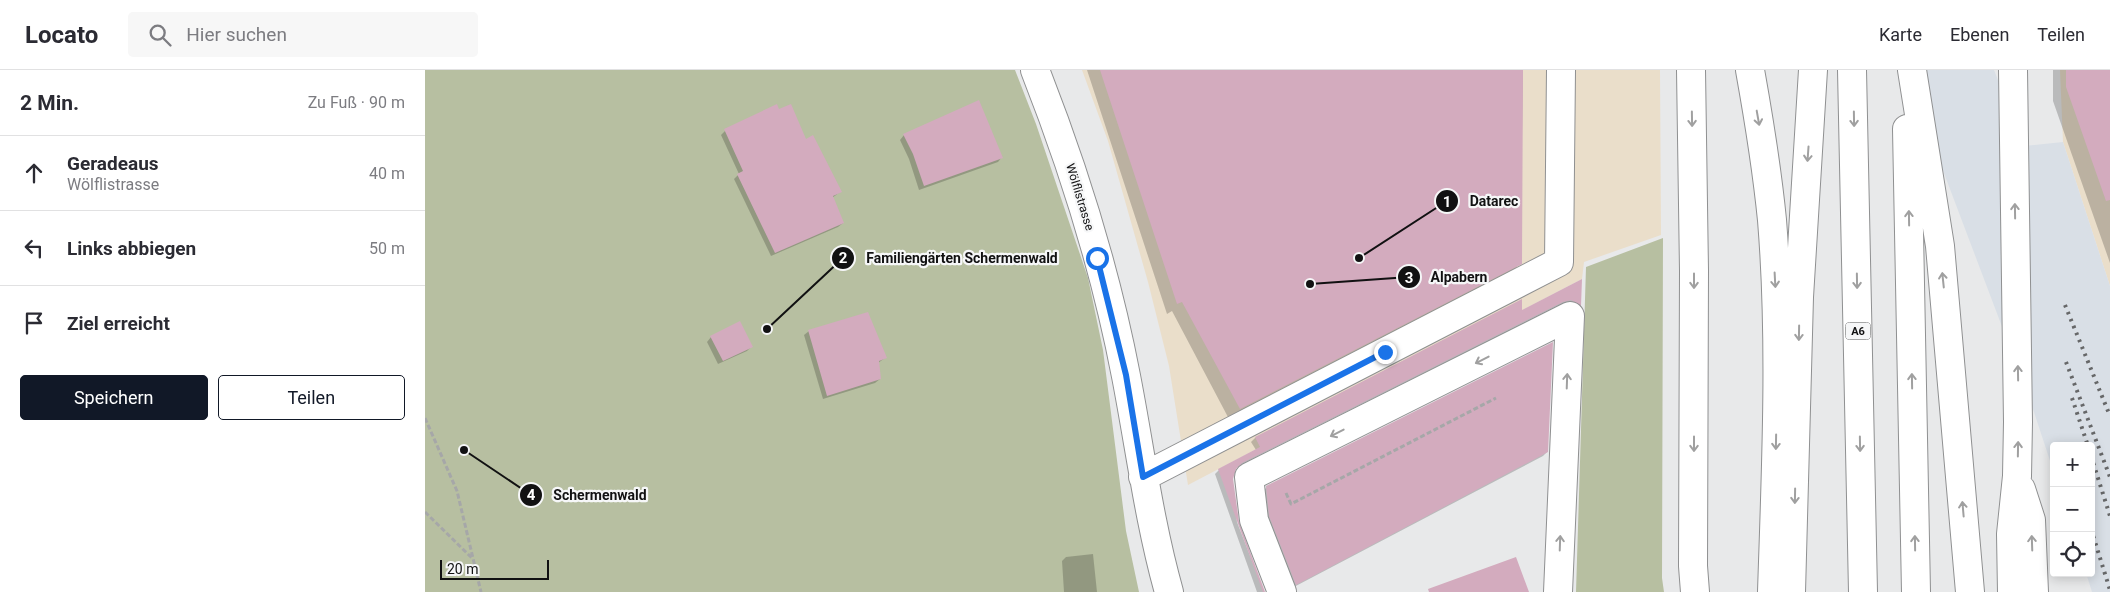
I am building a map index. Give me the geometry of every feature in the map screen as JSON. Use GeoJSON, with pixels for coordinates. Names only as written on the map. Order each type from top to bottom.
{"type":"FeatureCollection","features":[{"type":"Feature","properties":{"kind":"main road","name":"Wölflistrasse"},"geometry":{"type":"LineString","coordinates":[[1035,70],[1066,155],[1108,295],[1126,375],[1143,477],[1169,592]]}},
{"type":"Feature","properties":{"kind":"main road"},"geometry":{"type":"LineString","coordinates":[[1143,477],[1559,262],[1561,70]]}},
{"type":"Feature","properties":{"kind":"main road"},"geometry":{"type":"LineString","coordinates":[[1691,70],[1694,271],[1693,566],[1695,592]]}},
{"type":"Feature","properties":{"kind":"main road"},"geometry":{"type":"LineString","coordinates":[[1750,70],[1765,159],[1776,296],[1777,407],[1772,592]]}},
{"type":"Feature","properties":{"kind":"main road"},"geometry":{"type":"LineString","coordinates":[[1791,592],[1799,297],[1813,70]]}},
{"type":"Feature","properties":{"kind":"main road","name":"A6"},"geometry":{"type":"LineString","coordinates":[[1852,70],[1863,592]]}},
{"type":"Feature","properties":{"kind":"main road"},"geometry":{"type":"LineString","coordinates":[[1906,70],[1916,592]]}},
{"type":"Feature","properties":{"kind":"main road"},"geometry":{"type":"LineString","coordinates":[[1912,70],[1940,246],[1970,592]]}},
{"type":"Feature","properties":{"kind":"main road"},"geometry":{"type":"LineString","coordinates":[[2012,592],[2011,534],[2017,476],[2018,422],[2013,70]]}},
{"type":"Feature","properties":{"kind":"main road"},"geometry":{"type":"LineString","coordinates":[[1282,592],[1254,520],[1249,477],[1569,316],[1558,592]]}},
{"type":"Feature","properties":{"kind":"main road"},"geometry":{"type":"LineString","coordinates":[[2017,476],[2031,520],[2034,592]]}},
{"type":"Feature","properties":{"kind":"path"},"geometry":{"type":"LineString","coordinates":[[1285,490],[1291,504],[1495,398]]}},
{"type":"Feature","properties":{"kind":"path"},"geometry":{"type":"LineString","coordinates":[[425,418],[457,491],[481,592]]}},
{"type":"Feature","properties":{"kind":"path"},"geometry":{"type":"LineString","coordinates":[[425,512],[473,560]]}},
{"type":"Feature","properties":{"kind":"shaded area"},"geometry":{"type":"Polygon","coordinates":[[[1082,70],[1660,70],[1661,235],[1584,262],[1582,279],[1188,485],[1169,366],[1148,282],[1108,141],[1082,70]]]}},
{"type":"Feature","properties":{"kind":"shaded area"},"geometry":{"type":"Polygon","coordinates":[[[1905,70],[1994,70],[2024,146],[2063,142],[2110,286],[2110,592],[2092,592],[2087,577],[2095,577],[2095,442],[2050,442],[2050,461],[2032,406],[1905,70]]]}},
{"type":"Feature","properties":{"kind":"shaded area"},"geometry":{"type":"Polygon","coordinates":[[[2060,70],[2110,70],[2110,286],[2063,142],[2060,70]]]}},
{"type":"Feature","properties":{"kind":"green space"},"geometry":{"type":"Polygon","coordinates":[[[425,70],[1015,70],[1036,124],[1088,278],[1103,350],[1126,531],[1139,592],[425,592],[425,70]]]}},
{"type":"Feature","properties":{"kind":"green space"},"geometry":{"type":"Polygon","coordinates":[[[1663,238],[1662,578],[1664,592],[1576,592],[1586,267],[1663,238]]]}},
{"type":"Feature","properties":{"kind":"building"},"geometry":{"type":"Polygon","coordinates":[[[1100,70],[1523,70],[1522,264],[1240,409],[1182,302],[1177,304],[1100,70]]]}},
{"type":"Feature","properties":{"kind":"building"},"geometry":{"type":"Polygon","coordinates":[[[2066,70],[2110,70],[2110,200],[2106,201],[2066,87],[2066,70]]]}},
{"type":"Feature","properties":{"kind":"building"},"geometry":{"type":"Polygon","coordinates":[[[979,100],[1003,158],[924,186],[913,154],[903,134],[979,100]]]}},
{"type":"Feature","properties":{"kind":"building"},"geometry":{"type":"Polygon","coordinates":[[[777,104],[779,109],[791,104],[806,139],[813,135],[842,192],[833,196],[844,223],[775,253],[737,174],[743,171],[724,129],[777,104]]]}},
{"type":"Feature","properties":{"kind":"building"},"geometry":{"type":"Polygon","coordinates":[[[1582,279],[1581,306],[1571,300],[1563,302],[1242,463],[1236,469],[1233,479],[1239,522],[1265,592],[1263,592],[1218,469],[1260,447],[1255,437],[1522,299],[1522,310],[1582,279]]]}},
{"type":"Feature","properties":{"kind":"building"},"geometry":{"type":"Polygon","coordinates":[[[868,312],[887,358],[879,361],[881,379],[827,396],[808,330],[868,312]]]}},
{"type":"Feature","properties":{"kind":"building"},"geometry":{"type":"Polygon","coordinates":[[[740,321],[753,347],[723,361],[710,336],[740,321]]]}},
{"type":"Feature","properties":{"kind":"building"},"geometry":{"type":"Polygon","coordinates":[[[1553,342],[1548,452],[1296,585],[1269,516],[1266,486],[1553,342]]]}},
{"type":"Feature","properties":{"kind":"building"},"geometry":{"type":"Polygon","coordinates":[[[1516,557],[1529,592],[1429,592],[1428,589],[1516,557]]]}},
{"type":"Feature","properties":{"kind":"railway"},"geometry":{"type":"LineString","coordinates":[[2065,305],[2110,416]]}},
{"type":"Feature","properties":{"kind":"railway"},"geometry":{"type":"LineString","coordinates":[[2066,362],[2110,477]]}},
{"type":"Feature","properties":{"kind":"railway"},"geometry":{"type":"LineString","coordinates":[[2072,398],[2087,442]]}},
{"type":"Feature","properties":{"kind":"railway"},"geometry":{"type":"LineString","coordinates":[[2095,469],[2110,516]]}},
{"type":"Feature","properties":{"kind":"railway"},"geometry":{"type":"LineString","coordinates":[[2092,532],[2110,590]]}},
{"type":"Feature","properties":{"kind":"place","name":"Datarec"},"geometry":{"type":"Point","coordinates":[1359,258]}},
{"type":"Feature","properties":{"kind":"place","name":"Alpabern"},"geometry":{"type":"Point","coordinates":[1310,284]}},
{"type":"Feature","properties":{"kind":"place","name":"Familiengärten Schermenwald"},"geometry":{"type":"Point","coordinates":[767,329]}},
{"type":"Feature","properties":{"kind":"place","name":"Schermenwald"},"geometry":{"type":"Point","coordinates":[464,450]}},
{"type":"Feature","properties":{"kind":"route"},"geometry":{"type":"LineString","coordinates":[[1097,258],[1108,295],[1126,375],[1143,477],[1385,352]]}}]}
